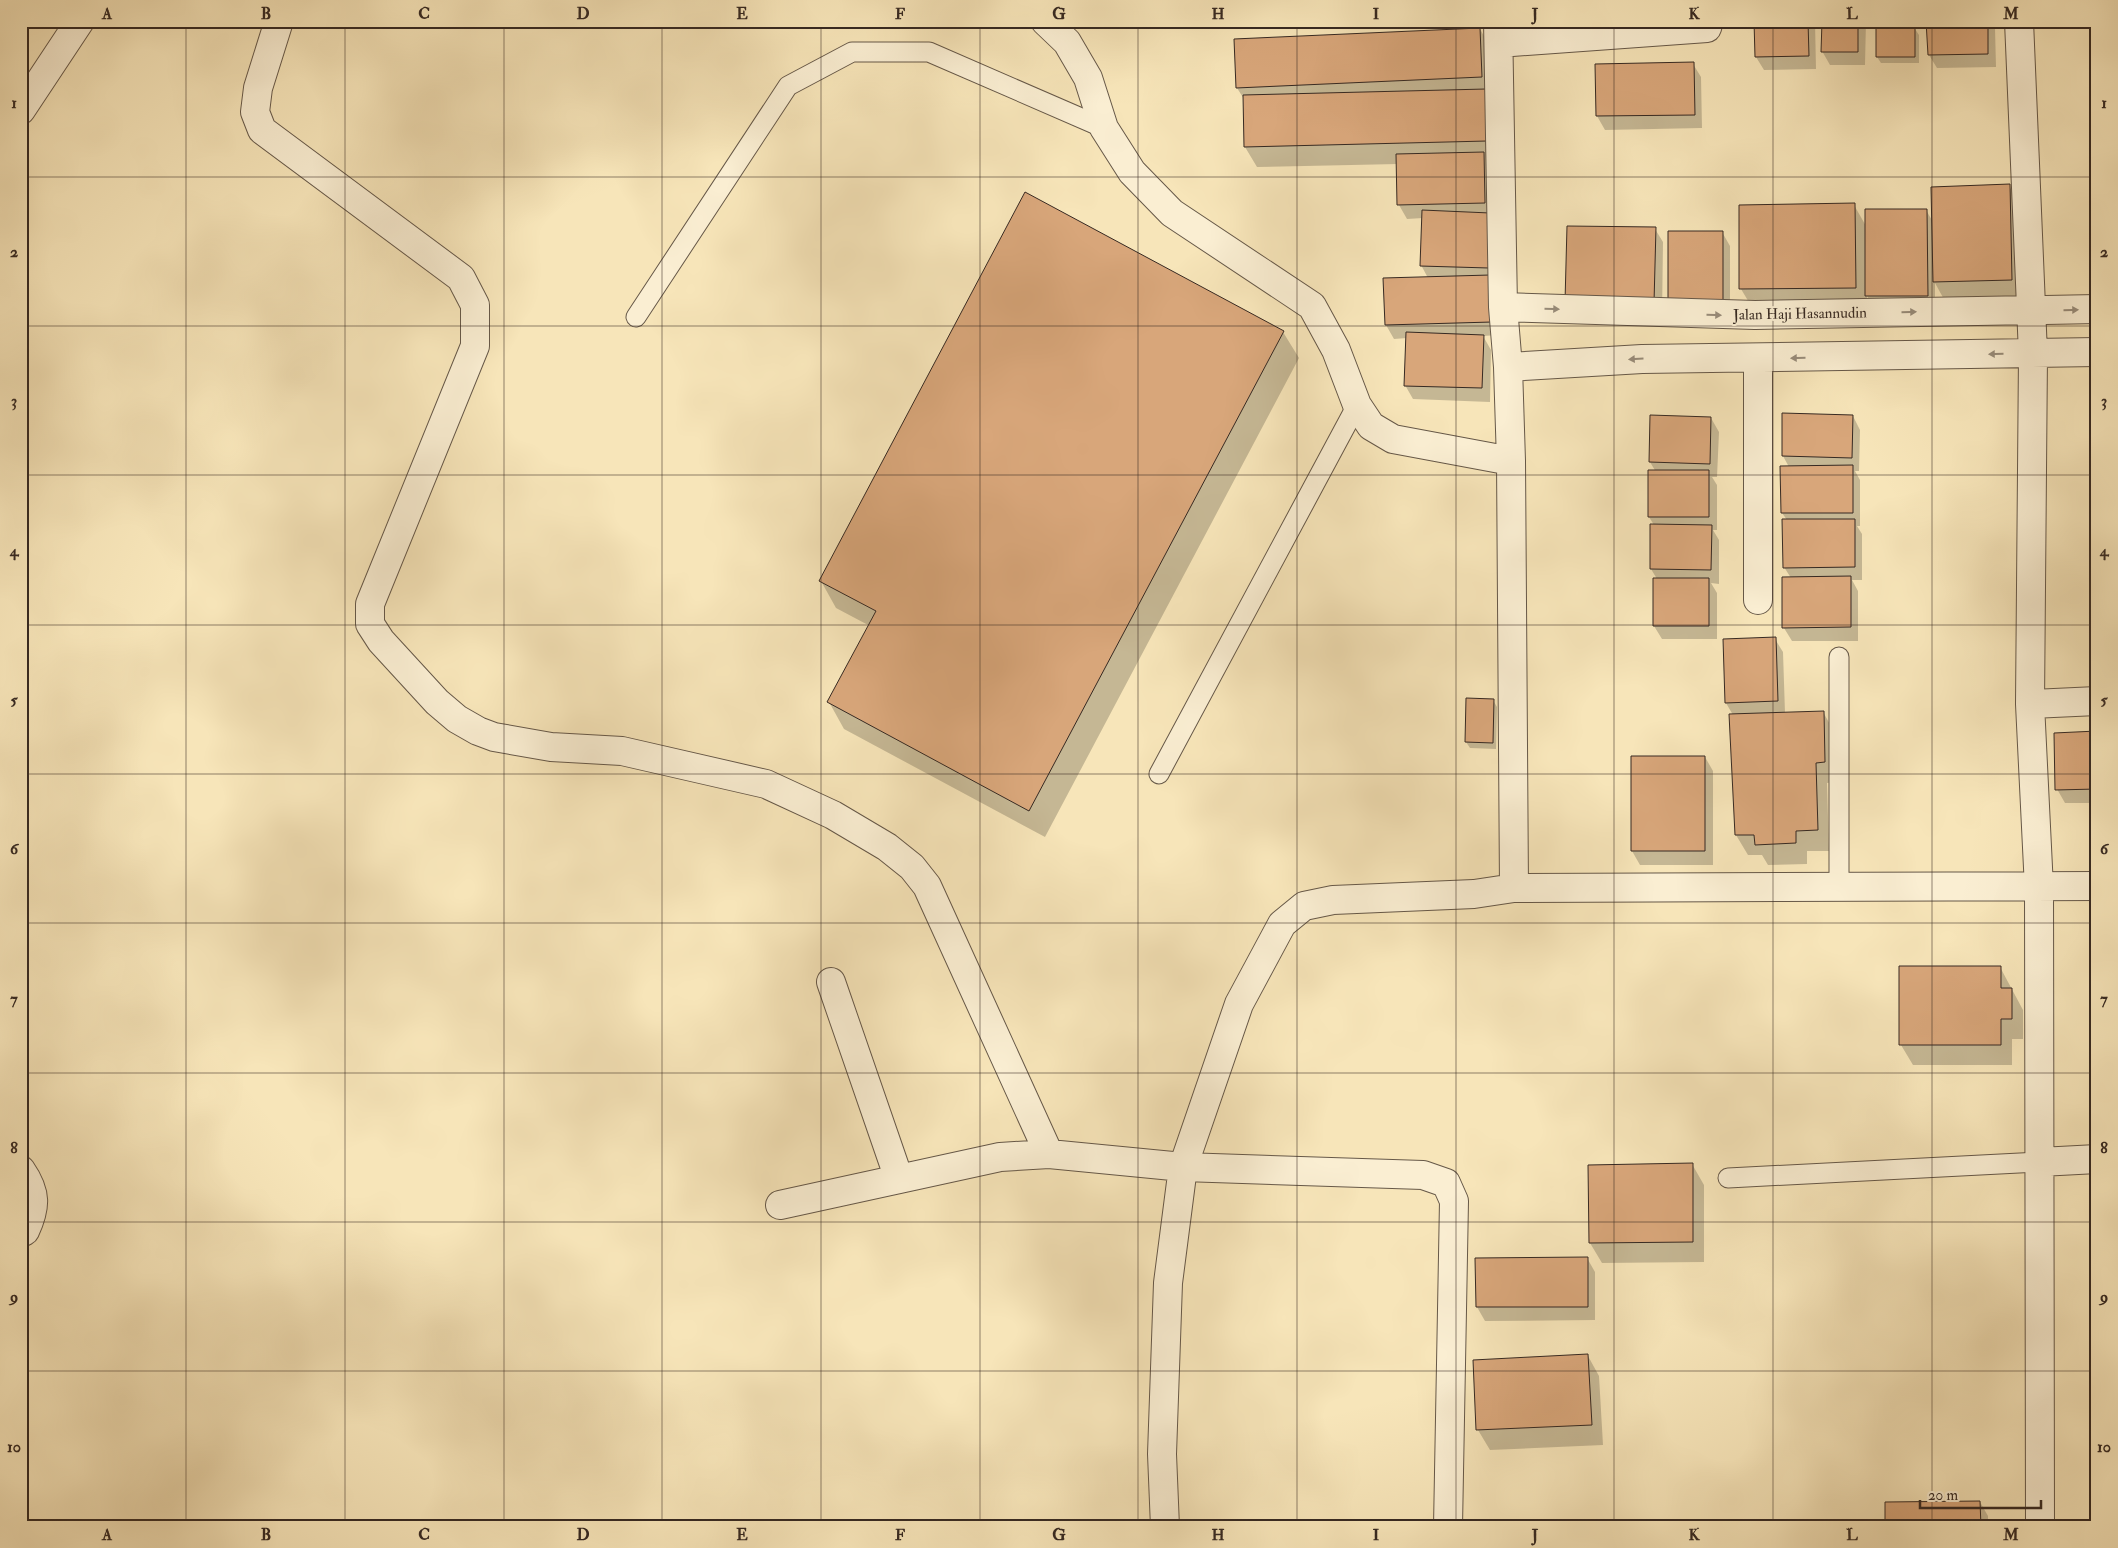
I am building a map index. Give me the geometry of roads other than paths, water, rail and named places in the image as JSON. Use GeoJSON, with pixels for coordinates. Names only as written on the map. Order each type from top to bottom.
{"type":"FeatureCollection","features":[{"type":"Feature","properties":{"kind":"street"},"geometry":{"type":"LineString","coordinates":[[21,110],[80,21]]}},
{"type":"Feature","properties":{"kind":"street"},"geometry":{"type":"LineString","coordinates":[[279,21],[258,88],[255,112],[262,130],[461,278],[474,305],[475,346],[370,604],[370,624],[381,641],[437,702],[457,719],[478,731],[494,737],[542,746],[622,751],[766,784],[833,815],[887,847],[912,867],[927,886],[1049,1154]]}},
{"type":"Feature","properties":{"kind":"street"},"geometry":{"type":"LineString","coordinates":[[1045,21],[1067,42],[1088,78],[1104,128],[1132,172],[1172,213],[1312,306],[1336,350],[1357,405],[1371,426],[1394,439],[1511,461]]}},
{"type":"Feature","properties":{"kind":"street"},"geometry":{"type":"LineString","coordinates":[[1514,888],[1511,461],[1508,367],[1503,307],[1498,32],[1707,28],[1709,21]]}},
{"type":"Feature","properties":{"kind":"street"},"geometry":{"type":"LineString","coordinates":[[2019,21],[2033,354],[2030,704],[2039,888],[2040,1527]]}},
{"type":"Feature","properties":{"kind":"street","name":"Jalan Haji Hasannudin"},"geometry":{"type":"LineString","coordinates":[[1503,307],[1746,315],[2097,309]]}},
{"type":"Feature","properties":{"kind":"street"},"geometry":{"type":"LineString","coordinates":[[1508,367],[1642,359],[2097,352]]}},
{"type":"Feature","properties":{"kind":"street"},"geometry":{"type":"LineString","coordinates":[[1758,358],[1758,600]]}},
{"type":"Feature","properties":{"kind":"street"},"geometry":{"type":"LineString","coordinates":[[2030,704],[2097,701]]}},
{"type":"Feature","properties":{"kind":"street"},"geometry":{"type":"LineString","coordinates":[[1164,1527],[1162,1454],[1168,1283],[1183,1167],[1239,1004],[1282,924],[1304,906],[1332,900],[1474,894],[1514,888],[1839,886],[2039,888],[2097,886]]}},
{"type":"Feature","properties":{"kind":"street"},"geometry":{"type":"LineString","coordinates":[[831,982],[899,1179]]}},
{"type":"Feature","properties":{"kind":"street"},"geometry":{"type":"LineString","coordinates":[[780,1205],[1000,1157],[1049,1154],[1183,1167],[1423,1175],[1446,1183],[1454,1202],[1448,1527]]}},
{"type":"Feature","properties":{"kind":"street"},"geometry":{"type":"LineString","coordinates":[[2040,1162],[2097,1159]]}},
{"type":"Feature","properties":{"kind":"street"},"geometry":{"type":"LineString","coordinates":[[21,1170],[29,1181],[35,1210],[25,1231],[21,1233]]}},
{"type":"Feature","properties":{"kind":"lane"},"geometry":{"type":"LineString","coordinates":[[636,317],[788,86],[852,52],[929,52],[1104,128]]}},
{"type":"Feature","properties":{"kind":"lane"},"geometry":{"type":"LineString","coordinates":[[1158,774],[1357,405]]}},
{"type":"Feature","properties":{"kind":"lane"},"geometry":{"type":"LineString","coordinates":[[1839,657],[1839,886]]}},
{"type":"Feature","properties":{"kind":"lane"},"geometry":{"type":"LineString","coordinates":[[1728,1178],[2040,1162]]}}]}
